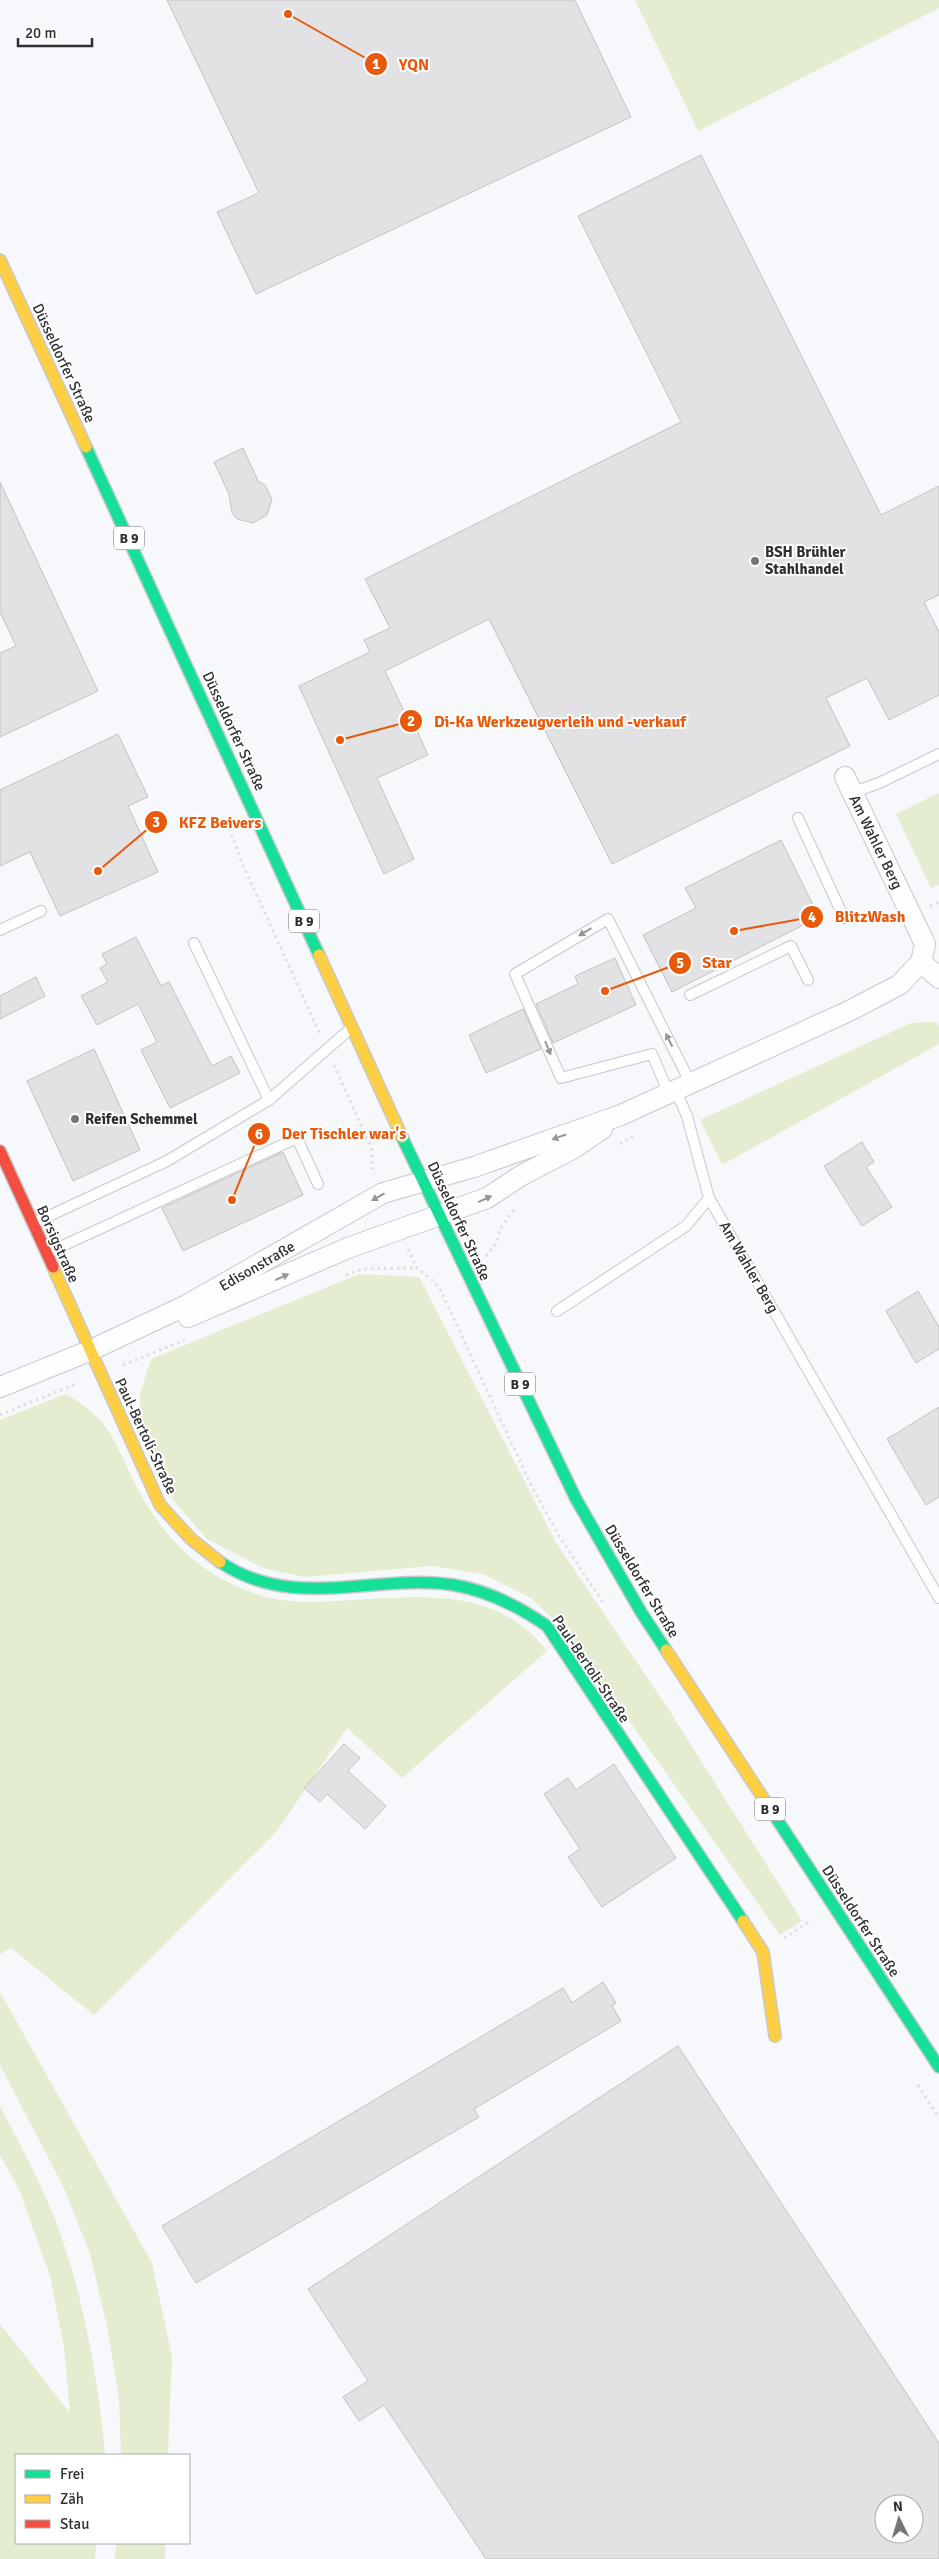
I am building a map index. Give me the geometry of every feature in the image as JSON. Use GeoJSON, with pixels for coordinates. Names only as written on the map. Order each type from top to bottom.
{"type":"FeatureCollection","features":[{"type":"Feature","properties":{"kind":"main road","name":"Düsseldorfer Straße"},"geometry":{"type":"LineString","coordinates":[[0,260],[439,1217],[576,1499],[640,1612],[939,2068]]}},
{"type":"Feature","properties":{"kind":"main road","name":"Borsigstraße"},"geometry":{"type":"LineString","coordinates":[[0,1150],[90,1350]]}},
{"type":"Feature","properties":{"kind":"main road","name":"Paul-Bertoli-Straße"},"geometry":{"type":"LineString","coordinates":[[90,1350],[160,1505],[180,1530],[228,1567],[255,1581],[290,1588],[326,1589],[407,1583],[453,1584],[497,1595],[524,1608],[547,1626],[763,1952],[775,2036]]}},
{"type":"Feature","properties":{"kind":"street","name":"Am Wahler Berg"},"geometry":{"type":"LineString","coordinates":[[849,785],[925,944],[921,962]]}},
{"type":"Feature","properties":{"kind":"street"},"geometry":{"type":"LineString","coordinates":[[423,1180],[474,1167],[622,1116],[899,985],[921,962],[939,978]]}},
{"type":"Feature","properties":{"kind":"street"},"geometry":{"type":"LineString","coordinates":[[439,1217],[487,1198],[522,1175],[574,1148],[622,1116]]}},
{"type":"Feature","properties":{"kind":"street","name":"Edisonstraße"},"geometry":{"type":"LineString","coordinates":[[0,1388],[90,1350],[186,1305],[238,1278],[384,1194],[423,1180]]}},
{"type":"Feature","properties":{"kind":"street","name":"Edisonstraße"},"geometry":{"type":"LineString","coordinates":[[90,1350],[197,1314],[348,1248],[398,1228],[439,1217]]}},
{"type":"Feature","properties":{"kind":"lane"},"geometry":{"type":"LineString","coordinates":[[849,785],[879,783],[939,754]]}},
{"type":"Feature","properties":{"kind":"lane"},"geometry":{"type":"LineString","coordinates":[[798,818],[844,918]]}},
{"type":"Feature","properties":{"kind":"lane"},"geometry":{"type":"LineString","coordinates":[[0,930],[41,911]]}},
{"type":"Feature","properties":{"kind":"lane"},"geometry":{"type":"LineString","coordinates":[[608,919],[679,1089],[652,1054],[561,1078],[515,974],[608,919]]}},
{"type":"Feature","properties":{"kind":"lane"},"geometry":{"type":"LineString","coordinates":[[194,943],[268,1100]]}},
{"type":"Feature","properties":{"kind":"lane"},"geometry":{"type":"LineString","coordinates":[[690,995],[791,946],[808,980]]}},
{"type":"Feature","properties":{"kind":"lane"},"geometry":{"type":"LineString","coordinates":[[33,1224],[167,1160],[268,1100],[352,1027]]}},
{"type":"Feature","properties":{"kind":"lane","name":"Am Wahler Berg"},"geometry":{"type":"LineString","coordinates":[[679,1089],[709,1198],[939,1598]]}},
{"type":"Feature","properties":{"kind":"lane"},"geometry":{"type":"LineString","coordinates":[[46,1253],[297,1138],[318,1184]]}},
{"type":"Feature","properties":{"kind":"lane"},"geometry":{"type":"LineString","coordinates":[[558,1311],[686,1226],[709,1198]]}},
{"type":"Feature","properties":{"kind":"path"},"geometry":{"type":"LineString","coordinates":[[327,1050],[372,1150],[372,1167],[384,1194]]}},
{"type":"Feature","properties":{"kind":"path"},"geometry":{"type":"LineString","coordinates":[[612,1148],[636,1134]]}},
{"type":"Feature","properties":{"kind":"path"},"geometry":{"type":"LineString","coordinates":[[433,1280],[488,1255],[497,1242],[500,1229],[519,1204]]}},
{"type":"Feature","properties":{"kind":"path"},"geometry":{"type":"LineString","coordinates":[[398,1228],[417,1268]]}},
{"type":"Feature","properties":{"kind":"path"},"geometry":{"type":"LineString","coordinates":[[763,1952],[813,1920]]}},
{"type":"Feature","properties":{"kind":"green space"},"geometry":{"type":"Polygon","coordinates":[[[635,0],[939,0],[939,8],[698,131],[635,0]]]}},
{"type":"Feature","properties":{"kind":"green space"},"geometry":{"type":"Polygon","coordinates":[[[939,793],[939,885],[931,888],[896,814],[939,793]]]}},
{"type":"Feature","properties":{"kind":"green space"},"geometry":{"type":"Polygon","coordinates":[[[936,1022],[939,1026],[939,1044],[722,1165],[700,1120],[911,1023],[936,1022]]]}},
{"type":"Feature","properties":{"kind":"green space"},"geometry":{"type":"Polygon","coordinates":[[[359,1274],[419,1277],[557,1544],[669,1710],[802,1921],[780,1935],[568,1634],[531,1598],[483,1574],[432,1566],[304,1577],[263,1568],[207,1539],[173,1500],[140,1425],[140,1394],[151,1359],[359,1274]]]}},
{"type":"Feature","properties":{"kind":"green space"},"geometry":{"type":"Polygon","coordinates":[[[66,1394],[83,1405],[105,1426],[118,1447],[130,1474],[150,1510],[175,1543],[205,1568],[222,1579],[262,1596],[290,1601],[309,1602],[423,1597],[451,1599],[477,1604],[503,1614],[526,1629],[547,1651],[402,1778],[347,1728],[277,1831],[94,2015],[11,1948],[0,1954],[0,1420],[66,1394]]]}},
{"type":"Feature","properties":{"kind":"green space"},"geometry":{"type":"Polygon","coordinates":[[[0,1992],[152,2263],[172,2357],[168,2454],[121,2454],[119,2399],[107,2326],[90,2254],[64,2188],[0,2065],[0,1992]]]}},
{"type":"Feature","properties":{"kind":"green space"},"geometry":{"type":"Polygon","coordinates":[[[0,2106],[43,2191],[55,2219],[74,2276],[88,2334],[98,2392],[105,2451],[104,2454],[15,2454],[15,2544],[96,2544],[95,2559],[0,2559],[0,2324],[70,2413],[64,2347],[50,2276],[20,2192],[0,2155],[0,2106]]]}},
{"type":"Feature","properties":{"kind":"green space"},"geometry":{"type":"Polygon","coordinates":[[[116,2544],[165,2544],[165,2559],[115,2559],[116,2544]]]}},
{"type":"Feature","properties":{"kind":"building"},"geometry":{"type":"Polygon","coordinates":[[[167,0],[575,0],[631,117],[256,294],[217,212],[259,193],[167,0]]]}},
{"type":"Feature","properties":{"kind":"building","name":"BSH Brühler Stahlhandel"},"geometry":{"type":"Polygon","coordinates":[[[701,155],[881,515],[939,486],[939,595],[924,602],[939,632],[939,695],[889,720],[867,678],[826,698],[850,746],[612,864],[489,619],[385,671],[404,711],[408,710],[428,755],[377,778],[414,859],[384,874],[299,686],[370,652],[364,640],[390,628],[365,579],[681,422],[578,216],[701,155]]]}},
{"type":"Feature","properties":{"kind":"building"},"geometry":{"type":"Polygon","coordinates":[[[243,448],[258,481],[265,485],[272,499],[267,515],[253,523],[237,519],[232,513],[229,494],[214,462],[243,448]]]}},
{"type":"Feature","properties":{"kind":"building"},"geometry":{"type":"Polygon","coordinates":[[[0,482],[98,691],[0,737],[0,653],[16,646],[0,612],[0,482]]]}},
{"type":"Feature","properties":{"kind":"building"},"geometry":{"type":"Polygon","coordinates":[[[118,734],[148,797],[128,806],[158,872],[60,916],[30,852],[0,866],[0,790],[118,734]]]}},
{"type":"Feature","properties":{"kind":"building"},"geometry":{"type":"Polygon","coordinates":[[[781,840],[819,917],[672,992],[643,935],[696,908],[685,888],[781,840]]]}},
{"type":"Feature","properties":{"kind":"building"},"geometry":{"type":"Polygon","coordinates":[[[136,937],[161,986],[169,982],[212,1066],[231,1056],[240,1073],[170,1108],[141,1050],[157,1042],[138,1004],[97,1025],[81,996],[108,982],[100,968],[107,964],[102,954],[136,937]]]}},
{"type":"Feature","properties":{"kind":"building"},"geometry":{"type":"Polygon","coordinates":[[[615,958],[636,1005],[553,1043],[536,1004],[578,984],[575,976],[615,958]]]}},
{"type":"Feature","properties":{"kind":"building"},"geometry":{"type":"Polygon","coordinates":[[[36,977],[45,996],[0,1019],[0,996],[36,977]]]}},
{"type":"Feature","properties":{"kind":"building"},"geometry":{"type":"Polygon","coordinates":[[[523,1009],[541,1049],[486,1073],[469,1035],[523,1009]]]}},
{"type":"Feature","properties":{"kind":"building","name":"Reifen Schemmel"},"geometry":{"type":"Polygon","coordinates":[[[94,1049],[140,1150],[73,1181],[27,1081],[94,1049]]]}},
{"type":"Feature","properties":{"kind":"building"},"geometry":{"type":"Polygon","coordinates":[[[862,1142],[874,1162],[866,1167],[892,1207],[862,1226],[824,1166],[862,1142]]]}},
{"type":"Feature","properties":{"kind":"building"},"geometry":{"type":"Polygon","coordinates":[[[283,1152],[303,1195],[183,1251],[162,1208],[283,1152]]]}},
{"type":"Feature","properties":{"kind":"building"},"geometry":{"type":"Polygon","coordinates":[[[918,1291],[939,1327],[939,1349],[916,1363],[886,1311],[918,1291]]]}},
{"type":"Feature","properties":{"kind":"building"},"geometry":{"type":"Polygon","coordinates":[[[939,1407],[939,1497],[926,1505],[887,1439],[939,1407]]]}},
{"type":"Feature","properties":{"kind":"building"},"geometry":{"type":"Polygon","coordinates":[[[344,1744],[360,1758],[348,1771],[386,1806],[365,1829],[327,1794],[320,1802],[304,1788],[344,1744]]]}},
{"type":"Feature","properties":{"kind":"building"},"geometry":{"type":"Polygon","coordinates":[[[614,1764],[676,1858],[602,1907],[568,1857],[580,1849],[544,1794],[568,1778],[576,1790],[614,1764]]]}},
{"type":"Feature","properties":{"kind":"building"},"geometry":{"type":"Polygon","coordinates":[[[603,1982],[616,2003],[612,2006],[621,2021],[474,2109],[479,2117],[196,2283],[162,2226],[563,1988],[572,2003],[603,1982]]]}},
{"type":"Feature","properties":{"kind":"building"},"geometry":{"type":"Polygon","coordinates":[[[678,2046],[939,2443],[939,2559],[486,2559],[384,2405],[359,2421],[343,2397],[368,2381],[308,2289],[678,2046]]]}},
{"type":"Feature","properties":{"kind":"traffic: fast"},"geometry":{"type":"LineString","coordinates":[[86,447],[319,955]]}},
{"type":"Feature","properties":{"kind":"traffic: fast"},"geometry":{"type":"LineString","coordinates":[[402,1137],[576,1499],[641,1612],[666,1650]]}},
{"type":"Feature","properties":{"kind":"traffic: fast"},"geometry":{"type":"LineString","coordinates":[[220,1562],[248,1577],[276,1585],[305,1588],[334,1588],[394,1583],[454,1585],[479,1591],[503,1600],[547,1626],[743,1921]]}},
{"type":"Feature","properties":{"kind":"traffic: fast"},"geometry":{"type":"LineString","coordinates":[[767,1804],[939,2067]]}},
{"type":"Feature","properties":{"kind":"traffic: slow"},"geometry":{"type":"LineString","coordinates":[[0,260],[86,447]]}},
{"type":"Feature","properties":{"kind":"traffic: slow"},"geometry":{"type":"LineString","coordinates":[[319,955],[402,1137]]}},
{"type":"Feature","properties":{"kind":"traffic: slow"},"geometry":{"type":"LineString","coordinates":[[53,1267],[160,1505],[191,1539],[220,1562]]}},
{"type":"Feature","properties":{"kind":"traffic: slow"},"geometry":{"type":"LineString","coordinates":[[666,1650],[767,1804]]}},
{"type":"Feature","properties":{"kind":"traffic: slow"},"geometry":{"type":"LineString","coordinates":[[743,1921],[763,1952],[775,2036]]}},
{"type":"Feature","properties":{"kind":"traffic: jam"},"geometry":{"type":"LineString","coordinates":[[0,1151],[53,1267]]}},
{"type":"Feature","properties":{"kind":"place","name":"YQN"},"geometry":{"type":"Point","coordinates":[288,14]}},
{"type":"Feature","properties":{"kind":"place","name":"BSH Brühler Stahlhandel"},"geometry":{"type":"Point","coordinates":[755,561]}},
{"type":"Feature","properties":{"kind":"place","name":"Di-Ka Werkzeugverleih und -verkauf"},"geometry":{"type":"Point","coordinates":[340,740]}},
{"type":"Feature","properties":{"kind":"place","name":"KFZ Beivers"},"geometry":{"type":"Point","coordinates":[98,871]}},
{"type":"Feature","properties":{"kind":"place","name":"BlitzWash"},"geometry":{"type":"Point","coordinates":[734,931]}},
{"type":"Feature","properties":{"kind":"place","name":"Star"},"geometry":{"type":"Point","coordinates":[605,991]}},
{"type":"Feature","properties":{"kind":"place","name":"Reifen Schemmel"},"geometry":{"type":"Point","coordinates":[75,1119]}},
{"type":"Feature","properties":{"kind":"place","name":"Der Tischler war's"},"geometry":{"type":"Point","coordinates":[232,1200]}}]}
